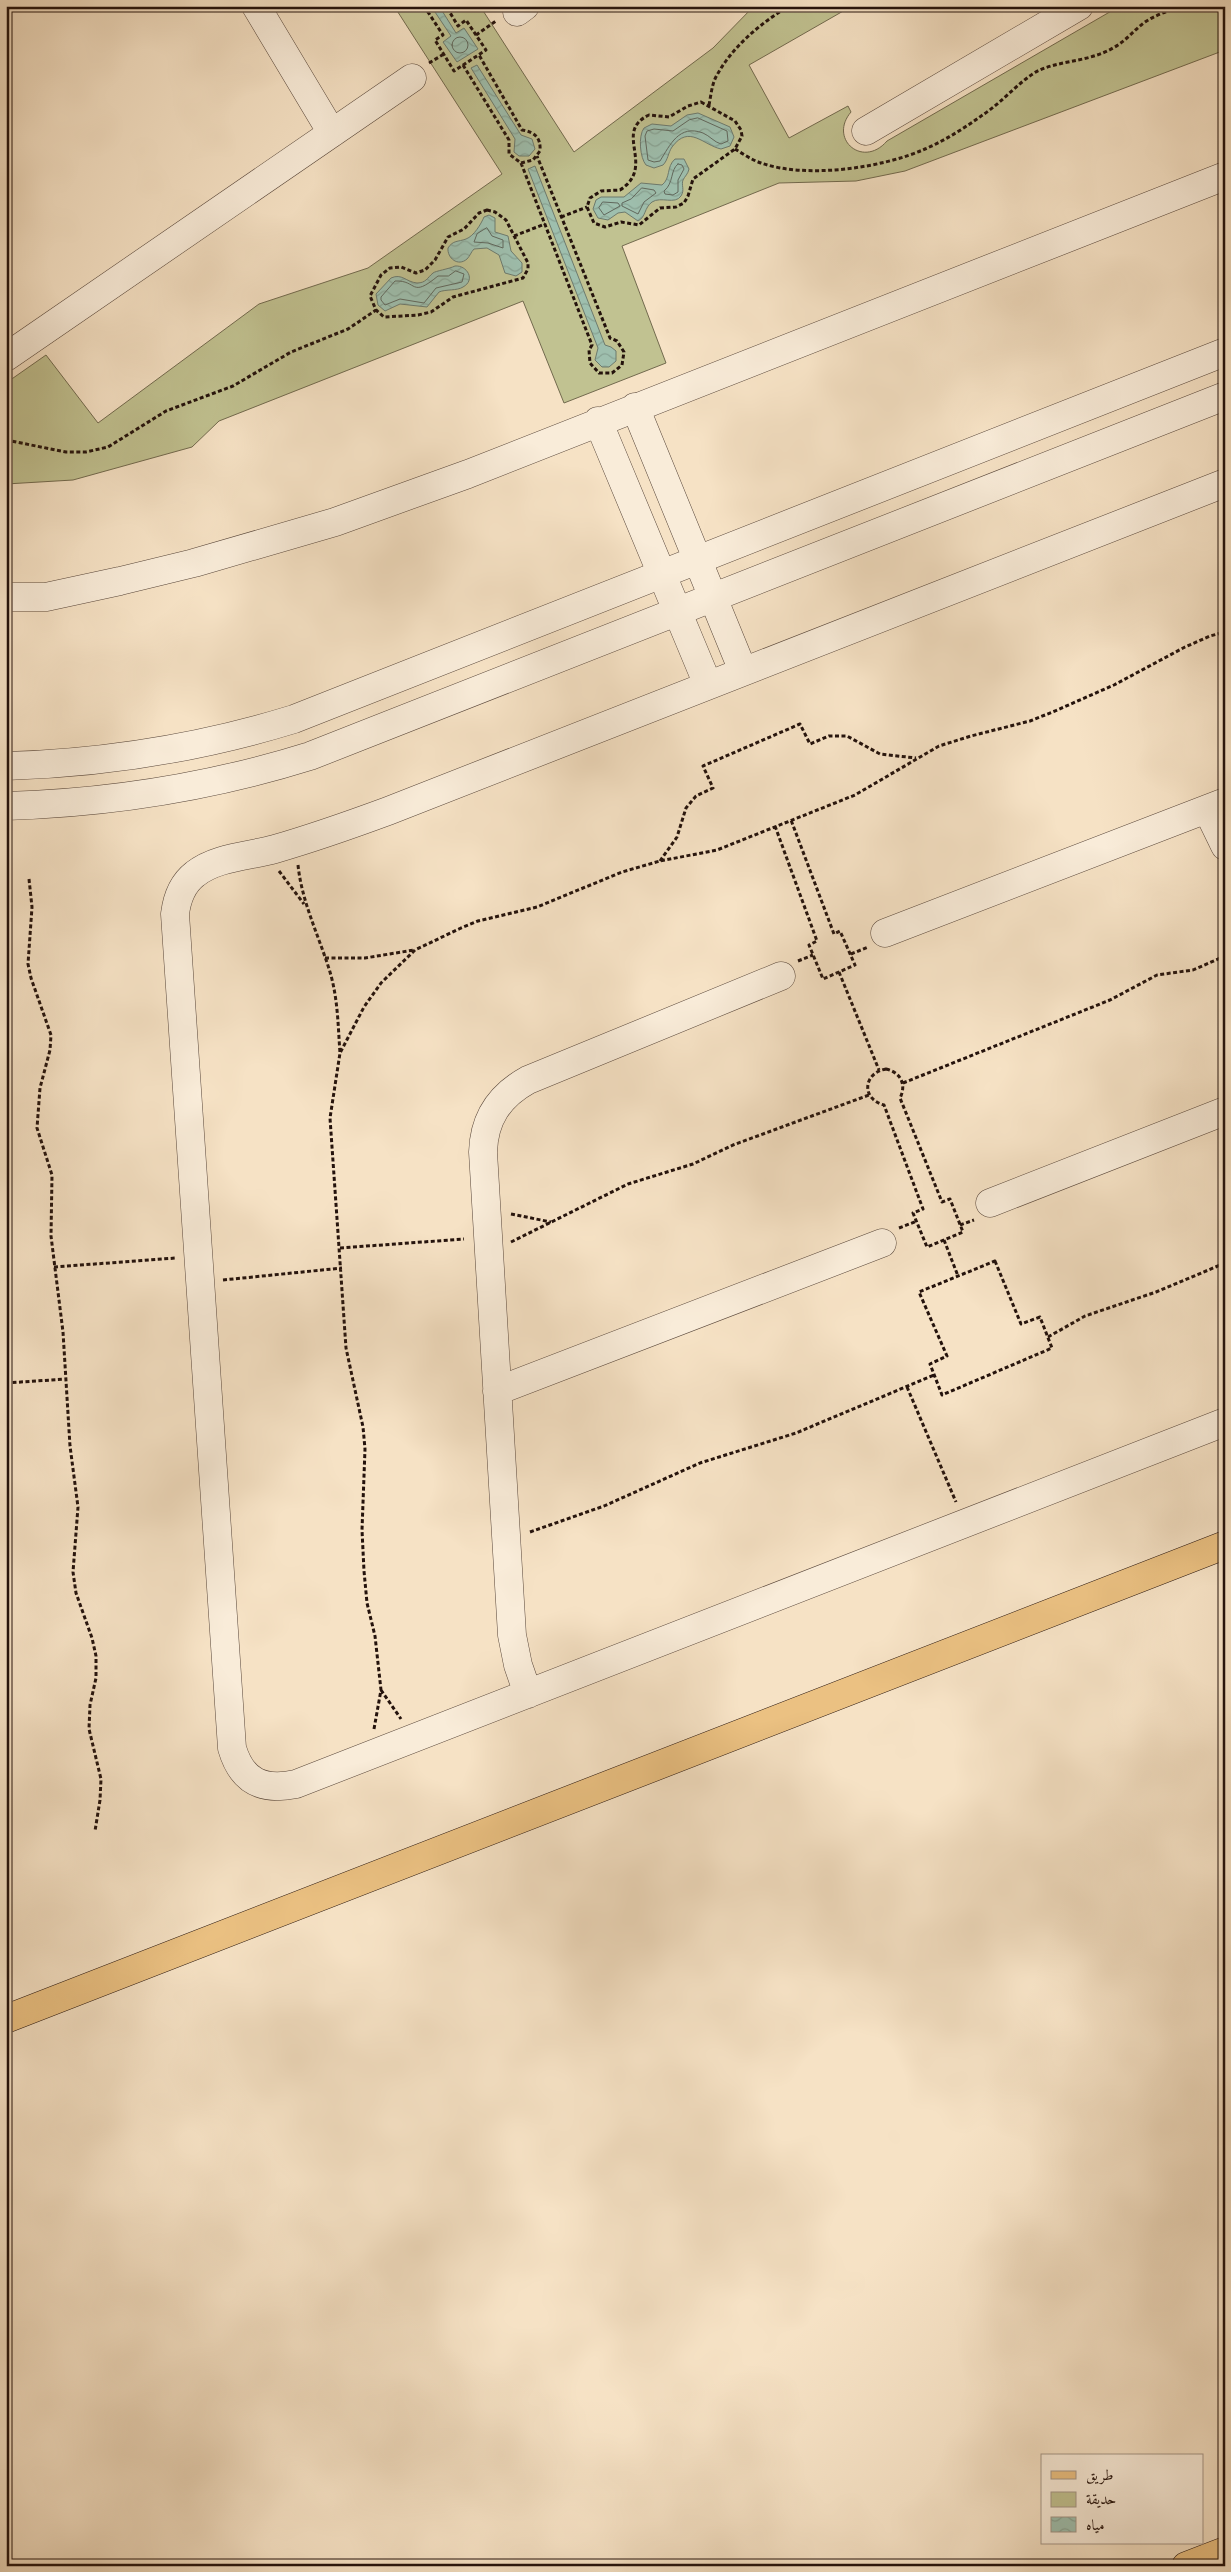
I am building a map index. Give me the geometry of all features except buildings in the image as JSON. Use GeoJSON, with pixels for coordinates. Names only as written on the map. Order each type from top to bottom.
{"type":"FeatureCollection","features":[{"type":"Feature","properties":{"kind":"main road"},"geometry":{"type":"LineString","coordinates":[[6,2018],[1225,1545]]}},
{"type":"Feature","properties":{"kind":"main road"},"geometry":{"type":"LineString","coordinates":[[1186,2566],[1225,2551]]}},
{"type":"Feature","properties":{"kind":"street"},"geometry":{"type":"LineString","coordinates":[[256,6],[332,133]]}},
{"type":"Feature","properties":{"kind":"street"},"geometry":{"type":"LineString","coordinates":[[866,131],[1079,6]]}},
{"type":"Feature","properties":{"kind":"street"},"geometry":{"type":"LineString","coordinates":[[6,357],[412,78]]}},
{"type":"Feature","properties":{"kind":"street"},"geometry":{"type":"LineString","coordinates":[[6,597],[55,595],[139,577],[268,543],[402,499],[1225,176]]}},
{"type":"Feature","properties":{"kind":"street"},"geometry":{"type":"LineString","coordinates":[[6,766],[52,764],[151,754],[247,734],[294,719],[387,684],[1225,352]]}},
{"type":"Feature","properties":{"kind":"street"},"geometry":{"type":"LineString","coordinates":[[6,806],[78,802],[164,791],[264,770],[318,753],[1225,396]]}},
{"type":"Feature","properties":{"kind":"street"},"geometry":{"type":"LineString","coordinates":[[635,407],[743,671]]}},
{"type":"Feature","properties":{"kind":"street"},"geometry":{"type":"LineString","coordinates":[[598,421],[708,685]]}},
{"type":"Feature","properties":{"kind":"street"},"geometry":{"type":"LineString","coordinates":[[1225,484],[388,811],[296,843],[202,868],[186,882],[177,902],[175,914],[232,1748],[240,1768],[258,1783],[270,1787],[296,1784],[1225,1422]]}},
{"type":"Feature","properties":{"kind":"street"},"geometry":{"type":"LineString","coordinates":[[885,933],[1216,805],[1225,846]]}},
{"type":"Feature","properties":{"kind":"street"},"geometry":{"type":"LineString","coordinates":[[528,1694],[518,1665],[512,1635],[483,1152],[486,1127],[497,1105],[511,1090],[537,1076],[782,976]]}},
{"type":"Feature","properties":{"kind":"street"},"geometry":{"type":"LineString","coordinates":[[990,1203],[1225,1111]]}},
{"type":"Feature","properties":{"kind":"street"},"geometry":{"type":"LineString","coordinates":[[497,1391],[882,1243]]}},
{"type":"Feature","properties":{"kind":"path"},"geometry":{"type":"LineString","coordinates":[[424,6],[443,35],[435,40],[454,70],[486,50],[466,20],[458,26],[446,6]]}},
{"type":"Feature","properties":{"kind":"path"},"geometry":{"type":"LineString","coordinates":[[709,105],[716,76],[730,56],[751,34],[789,6]]}},
{"type":"Feature","properties":{"kind":"path"},"geometry":{"type":"LineString","coordinates":[[734,149],[762,163],[795,170],[860,167],[895,159],[925,149],[956,133],[986,113],[1035,72],[1054,65],[1098,57],[1132,36],[1145,22],[1161,13],[1184,6]]}},
{"type":"Feature","properties":{"kind":"path"},"geometry":{"type":"LineString","coordinates":[[463,65],[509,140],[509,154],[521,163],[592,345],[589,350],[590,364],[599,372],[612,373],[622,365],[624,352],[617,341],[610,338],[561,217],[537,156],[540,145],[539,139],[529,131],[522,130],[479,55]]}},
{"type":"Feature","properties":{"kind":"path"},"geometry":{"type":"LineString","coordinates":[[561,217],[587,207],[593,195],[601,190],[620,190],[634,176],[636,164],[633,135],[642,119],[649,115],[669,117],[695,104],[709,105],[738,125],[742,136],[734,149],[693,178],[684,203],[676,207],[660,208],[643,224],[632,225],[621,222],[601,226],[592,220],[587,207]]}},
{"type":"Feature","properties":{"kind":"path"},"geometry":{"type":"LineString","coordinates":[[521,163],[528,162],[537,156]]}},
{"type":"Feature","properties":{"kind":"path"},"geometry":{"type":"LineString","coordinates":[[483,211],[495,212],[503,217],[528,264],[528,269],[522,278],[453,296],[425,314],[403,314],[384,317],[376,310],[370,296],[384,272],[395,267],[416,273],[425,270],[435,260],[448,237],[464,230],[483,211]]}},
{"type":"Feature","properties":{"kind":"path"},"geometry":{"type":"LineString","coordinates":[[514,236],[545,224]]}},
{"type":"Feature","properties":{"kind":"path"},"geometry":{"type":"LineString","coordinates":[[6,440],[66,452],[108,447],[166,411],[233,386],[291,352],[342,332],[376,310]]}},
{"type":"Feature","properties":{"kind":"path"},"geometry":{"type":"LineString","coordinates":[[660,861],[677,837],[686,808],[696,796],[713,788],[703,766],[800,724],[810,744],[829,736],[847,736],[880,754],[917,758]]}},
{"type":"Feature","properties":{"kind":"path"},"geometry":{"type":"LineString","coordinates":[[774,826],[818,942],[809,945],[823,979],[855,965],[840,931],[834,934],[791,820]]}},
{"type":"Feature","properties":{"kind":"path"},"geometry":{"type":"LineString","coordinates":[[296,843],[305,904],[325,958],[338,1008],[340,1054]]}},
{"type":"Feature","properties":{"kind":"path"},"geometry":{"type":"LineString","coordinates":[[263,853],[305,904]]}},
{"type":"Feature","properties":{"kind":"path"},"geometry":{"type":"LineString","coordinates":[[29,879],[32,915],[28,964],[50,1035],[50,1050],[40,1088],[37,1128],[52,1175],[50,1210],[54,1267],[66,1379],[70,1446],[78,1507],[73,1572],[76,1593],[92,1638],[96,1656],[96,1678],[90,1705],[89,1729],[101,1779],[95,1831]]}},
{"type":"Feature","properties":{"kind":"path"},"geometry":{"type":"LineString","coordinates":[[325,958],[366,958],[415,950]]}},
{"type":"Feature","properties":{"kind":"path"},"geometry":{"type":"LineString","coordinates":[[903,1083],[1110,1000],[1157,975],[1193,970],[1225,956]]}},
{"type":"Feature","properties":{"kind":"path"},"geometry":{"type":"LineString","coordinates":[[839,972],[879,1070]]}},
{"type":"Feature","properties":{"kind":"path"},"geometry":{"type":"LineString","coordinates":[[879,1070],[892,1070],[903,1083],[900,1098],[935,1185],[942,1202],[950,1199],[963,1232],[927,1247],[913,1213],[923,1209],[894,1131],[884,1105],[877,1103],[869,1095],[869,1079],[879,1070]]}},
{"type":"Feature","properties":{"kind":"path"},"geometry":{"type":"LineString","coordinates":[[340,1248],[489,1245],[552,1222],[628,1184],[692,1164],[733,1145],[869,1095]]}},
{"type":"Feature","properties":{"kind":"path"},"geometry":{"type":"LineString","coordinates":[[486,1210],[552,1222]]}},
{"type":"Feature","properties":{"kind":"path"},"geometry":{"type":"LineString","coordinates":[[944,1240],[958,1276]]}},
{"type":"Feature","properties":{"kind":"path"},"geometry":{"type":"LineString","coordinates":[[995,1261],[1021,1324],[1040,1317],[1052,1348],[942,1395],[930,1364],[947,1356],[920,1292],[958,1276],[995,1261]]}},
{"type":"Feature","properties":{"kind":"path"},"geometry":{"type":"LineString","coordinates":[[1048,1337],[1085,1316],[1156,1292],[1225,1263]]}},
{"type":"Feature","properties":{"kind":"path"},"geometry":{"type":"LineString","coordinates":[[54,1267],[342,1268]]}},
{"type":"Feature","properties":{"kind":"path"},"geometry":{"type":"LineString","coordinates":[[506,1540],[604,1506],[700,1463],[796,1433],[934,1375]]}},
{"type":"Feature","properties":{"kind":"path"},"geometry":{"type":"LineString","coordinates":[[6,1383],[66,1379]]}},
{"type":"Feature","properties":{"kind":"path"},"geometry":{"type":"LineString","coordinates":[[907,1387],[964,1524]]}},
{"type":"Feature","properties":{"kind":"path"},"geometry":{"type":"LineString","coordinates":[[381,1690],[414,1738]]}},
{"type":"Feature","properties":{"kind":"green space"},"geometry":{"type":"Polygon","coordinates":[[[394,6],[480,6],[574,152],[713,48],[754,6],[852,6],[749,65],[789,138],[848,106],[851,112],[845,122],[844,132],[846,140],[851,147],[859,151],[868,152],[878,149],[887,141],[1120,6],[1225,6],[1225,50],[905,171],[856,181],[779,183],[622,246],[666,363],[564,403],[523,301],[219,421],[192,447],[73,480],[6,484],[6,383],[46,355],[98,423],[259,304],[368,268],[502,174],[394,6]]]}},
{"type":"Feature","properties":{"kind":"water"},"geometry":{"type":"Polygon","coordinates":[[[431,6],[439,6],[456,33],[464,28],[478,49],[457,62],[443,42],[451,36],[431,6]]]}},
{"type":"Feature","properties":{"kind":"water"},"geometry":{"type":"Polygon","coordinates":[[[477,65],[521,135],[532,139],[535,149],[529,156],[519,156],[514,152],[515,139],[471,68],[477,65]]]}},
{"type":"Feature","properties":{"kind":"water"},"geometry":{"type":"Polygon","coordinates":[[[698,113],[730,127],[734,137],[730,146],[721,149],[690,136],[684,137],[678,140],[672,147],[663,165],[654,168],[646,165],[640,147],[644,128],[652,124],[671,126],[687,115],[698,113]]]}},
{"type":"Feature","properties":{"kind":"water"},"geometry":{"type":"Polygon","coordinates":[[[675,159],[684,159],[689,169],[683,180],[683,192],[678,199],[656,200],[652,202],[638,221],[625,212],[618,213],[608,220],[598,218],[593,209],[596,200],[601,197],[624,197],[641,183],[662,185],[667,179],[670,165],[675,159]]]}},
{"type":"Feature","properties":{"kind":"water"},"geometry":{"type":"Polygon","coordinates":[[[535,166],[605,345],[616,351],[616,361],[609,367],[602,367],[595,360],[598,348],[528,169],[535,166]]]}},
{"type":"Feature","properties":{"kind":"water"},"geometry":{"type":"Polygon","coordinates":[[[489,215],[495,218],[495,232],[508,236],[511,251],[522,263],[522,272],[516,276],[505,273],[499,255],[487,248],[474,249],[467,259],[460,262],[457,262],[449,255],[448,248],[450,245],[472,235],[484,217],[489,215]]]}},
{"type":"Feature","properties":{"kind":"water"},"geometry":{"type":"Polygon","coordinates":[[[455,266],[466,270],[469,277],[467,284],[455,290],[439,292],[427,307],[400,304],[385,311],[378,305],[376,294],[391,278],[401,277],[420,283],[434,272],[455,266]]]}}]}
